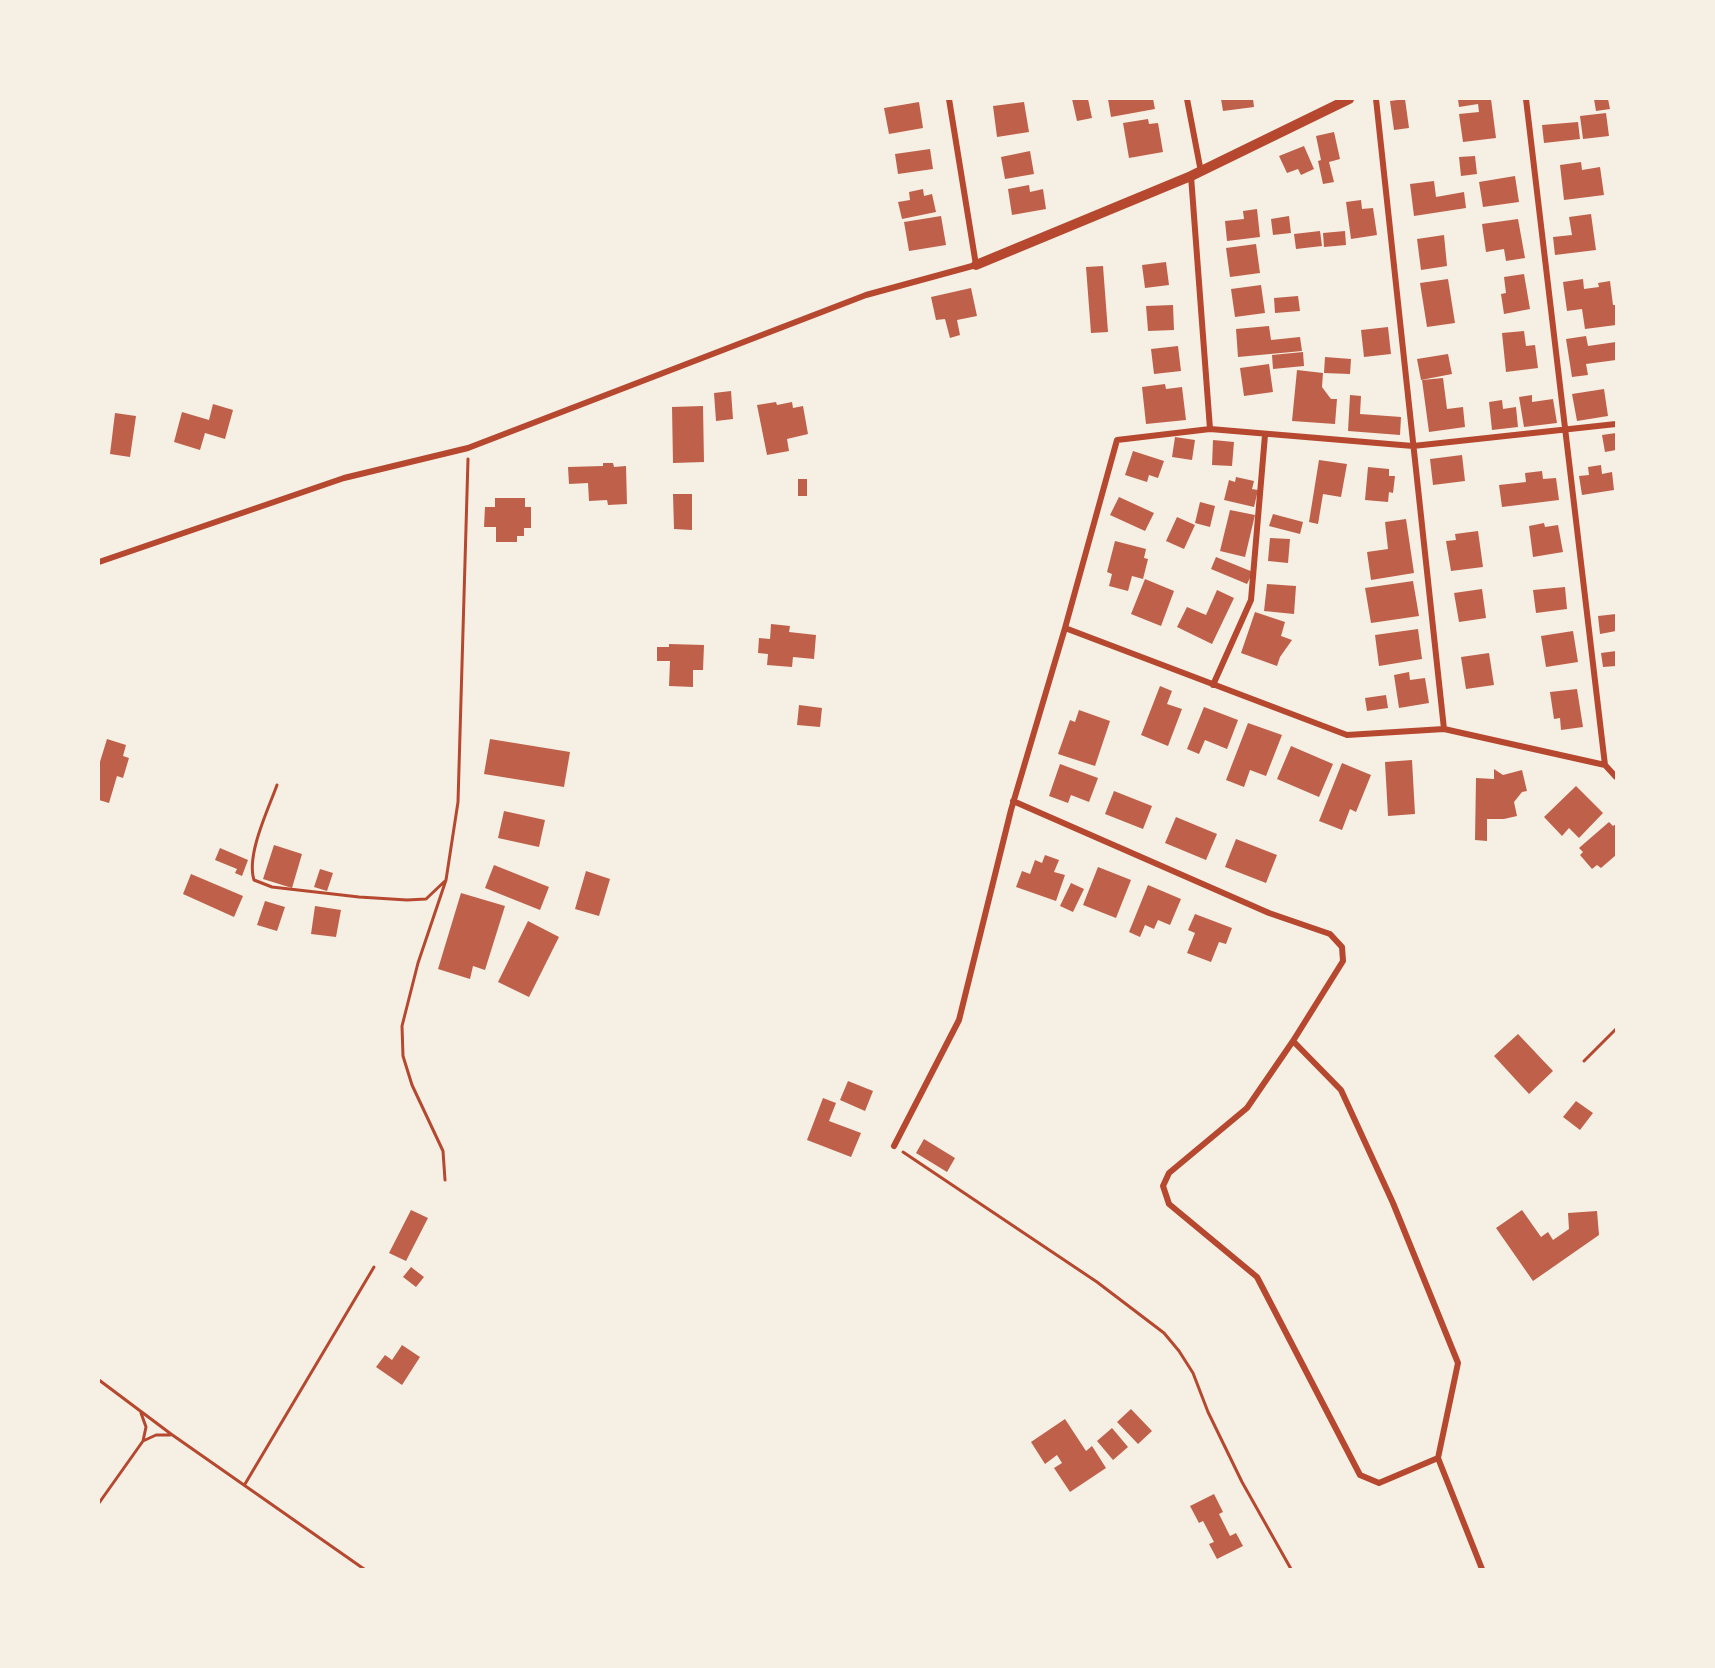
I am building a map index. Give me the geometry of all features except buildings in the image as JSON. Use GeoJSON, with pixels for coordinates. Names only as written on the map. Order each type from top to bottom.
{"type":"FeatureCollection","features":[{"type":"Feature","properties":{"kind":"street"},"geometry":{"type":"LineString","coordinates":[[949,99],[976,265]]}},
{"type":"Feature","properties":{"kind":"street"},"geometry":{"type":"LineString","coordinates":[[1187,99],[1196,174],[1210,429]]}},
{"type":"Feature","properties":{"kind":"street"},"geometry":{"type":"LineString","coordinates":[[99,562],[344,478],[468,448],[866,295],[976,265],[1196,174],[1349,99]]}},
{"type":"Feature","properties":{"kind":"street"},"geometry":{"type":"LineString","coordinates":[[1376,99],[1444,729]]}},
{"type":"Feature","properties":{"kind":"street"},"geometry":{"type":"LineString","coordinates":[[1526,99],[1605,765]]}},
{"type":"Feature","properties":{"kind":"street"},"geometry":{"type":"LineString","coordinates":[[894,1146],[959,1020],[1013,801],[1065,628],[1117,440],[1210,429],[1413,446],[1616,424]]}},
{"type":"Feature","properties":{"kind":"street"},"geometry":{"type":"LineString","coordinates":[[1213,684],[1251,600],[1265,435]]}},
{"type":"Feature","properties":{"kind":"street"},"geometry":{"type":"LineString","coordinates":[[1065,628],[1347,735],[1444,729],[1605,765],[1616,777]]}},
{"type":"Feature","properties":{"kind":"street"},"geometry":{"type":"LineString","coordinates":[[1013,801],[1269,913],[1330,934],[1342,947],[1343,961],[1293,1041],[1247,1108],[1169,1173],[1163,1186],[1169,1204],[1257,1276],[1360,1474],[1379,1483],[1438,1458]]}},
{"type":"Feature","properties":{"kind":"street"},"geometry":{"type":"LineString","coordinates":[[1293,1041],[1341,1089],[1393,1203],[1458,1363],[1438,1458],[1482,1569]]}},
{"type":"Feature","properties":{"kind":"path"},"geometry":{"type":"LineString","coordinates":[[445,1180],[443,1151],[412,1085],[403,1056],[402,1026],[418,963],[446,880],[458,802],[468,448]]}},
{"type":"Feature","properties":{"kind":"path"},"geometry":{"type":"LineString","coordinates":[[277,785],[259,834],[250,869],[254,880],[272,887],[406,900],[426,899],[446,880]]}},
{"type":"Feature","properties":{"kind":"path"},"geometry":{"type":"LineString","coordinates":[[1584,1061],[1616,1029]]}},
{"type":"Feature","properties":{"kind":"path"},"geometry":{"type":"LineString","coordinates":[[894,1146],[1097,1282],[1164,1333],[1193,1373],[1208,1412],[1242,1482],[1291,1569]]}},
{"type":"Feature","properties":{"kind":"path"},"geometry":{"type":"LineString","coordinates":[[244,1484],[374,1267]]}},
{"type":"Feature","properties":{"kind":"path"},"geometry":{"type":"LineString","coordinates":[[99,1380],[171,1434],[364,1569]]}},
{"type":"Feature","properties":{"kind":"path"},"geometry":{"type":"LineString","coordinates":[[141,1411],[146,1427],[144,1441]]}},
{"type":"Feature","properties":{"kind":"path"},"geometry":{"type":"LineString","coordinates":[[99,1503],[144,1441],[156,1435],[171,1434]]}}]}
